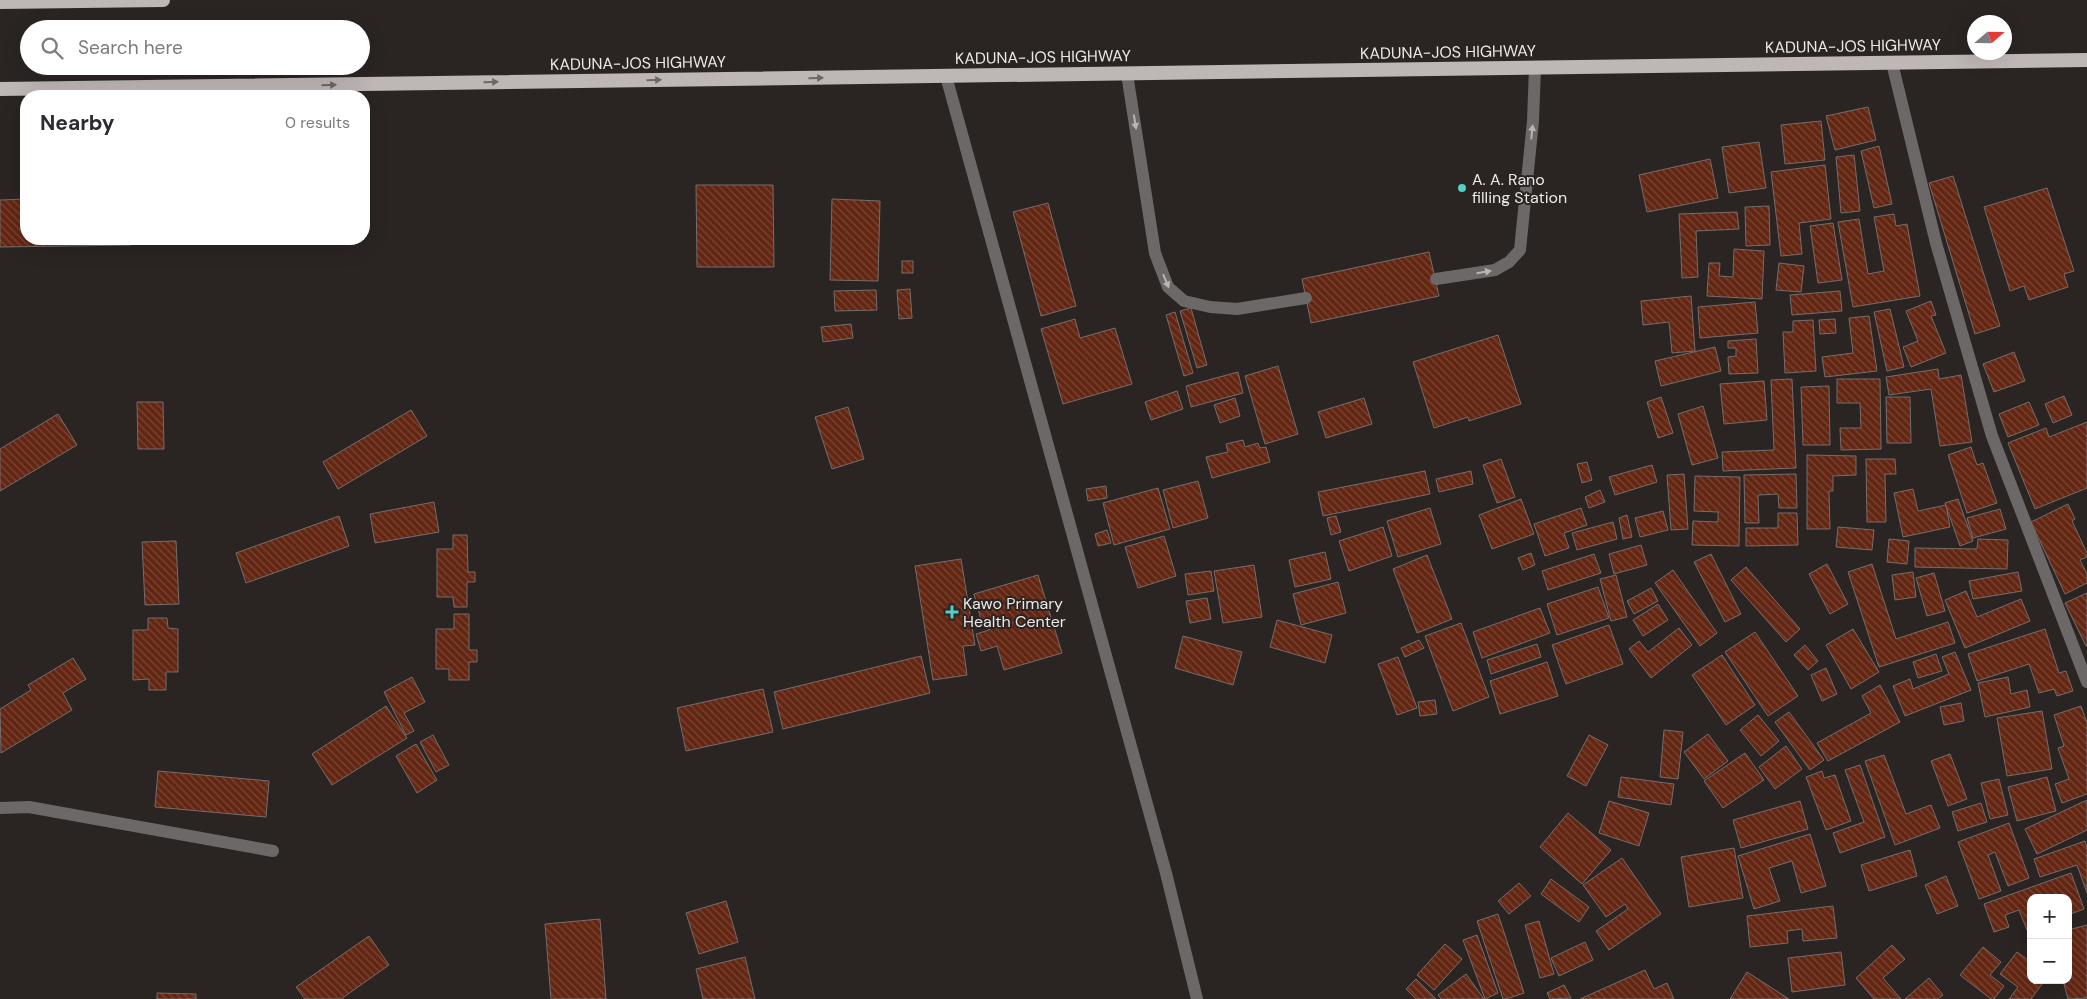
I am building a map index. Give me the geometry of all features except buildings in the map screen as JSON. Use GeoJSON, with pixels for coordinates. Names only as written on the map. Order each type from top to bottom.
{"type":"FeatureCollection","features":[{"type":"Feature","properties":{"kind":"highway"},"geometry":{"type":"LineString","coordinates":[[0,2],[163,0]]}},
{"type":"Feature","properties":{"kind":"highway","name":"KADUNA-JOS HIGHWAY"},"geometry":{"type":"LineString","coordinates":[[0,89],[2087,60]]}},
{"type":"Feature","properties":{"kind":"street"},"geometry":{"type":"LineString","coordinates":[[1892,63],[1936,243],[1992,436],[2087,682]]}},
{"type":"Feature","properties":{"kind":"street"},"geometry":{"type":"LineString","coordinates":[[1436,279],[1495,270],[1509,262],[1520,250],[1533,121],[1535,68]]}},
{"type":"Feature","properties":{"kind":"street"},"geometry":{"type":"LineString","coordinates":[[1127,74],[1155,253],[1168,287],[1184,301],[1210,307],[1237,309],[1306,298]]}},
{"type":"Feature","properties":{"kind":"street"},"geometry":{"type":"LineString","coordinates":[[946,76],[1166,873],[1197,999]]}},
{"type":"Feature","properties":{"kind":"street"},"geometry":{"type":"LineString","coordinates":[[0,808],[29,807],[273,851]]}},
{"type":"Feature","properties":{"kind":"place","name":"A. A. Rano filling Station"},"geometry":{"type":"Point","coordinates":[1462,188]}},
{"type":"Feature","properties":{"kind":"place","name":"Kawo Primary Health Center"},"geometry":{"type":"Point","coordinates":[952,612]}}]}
